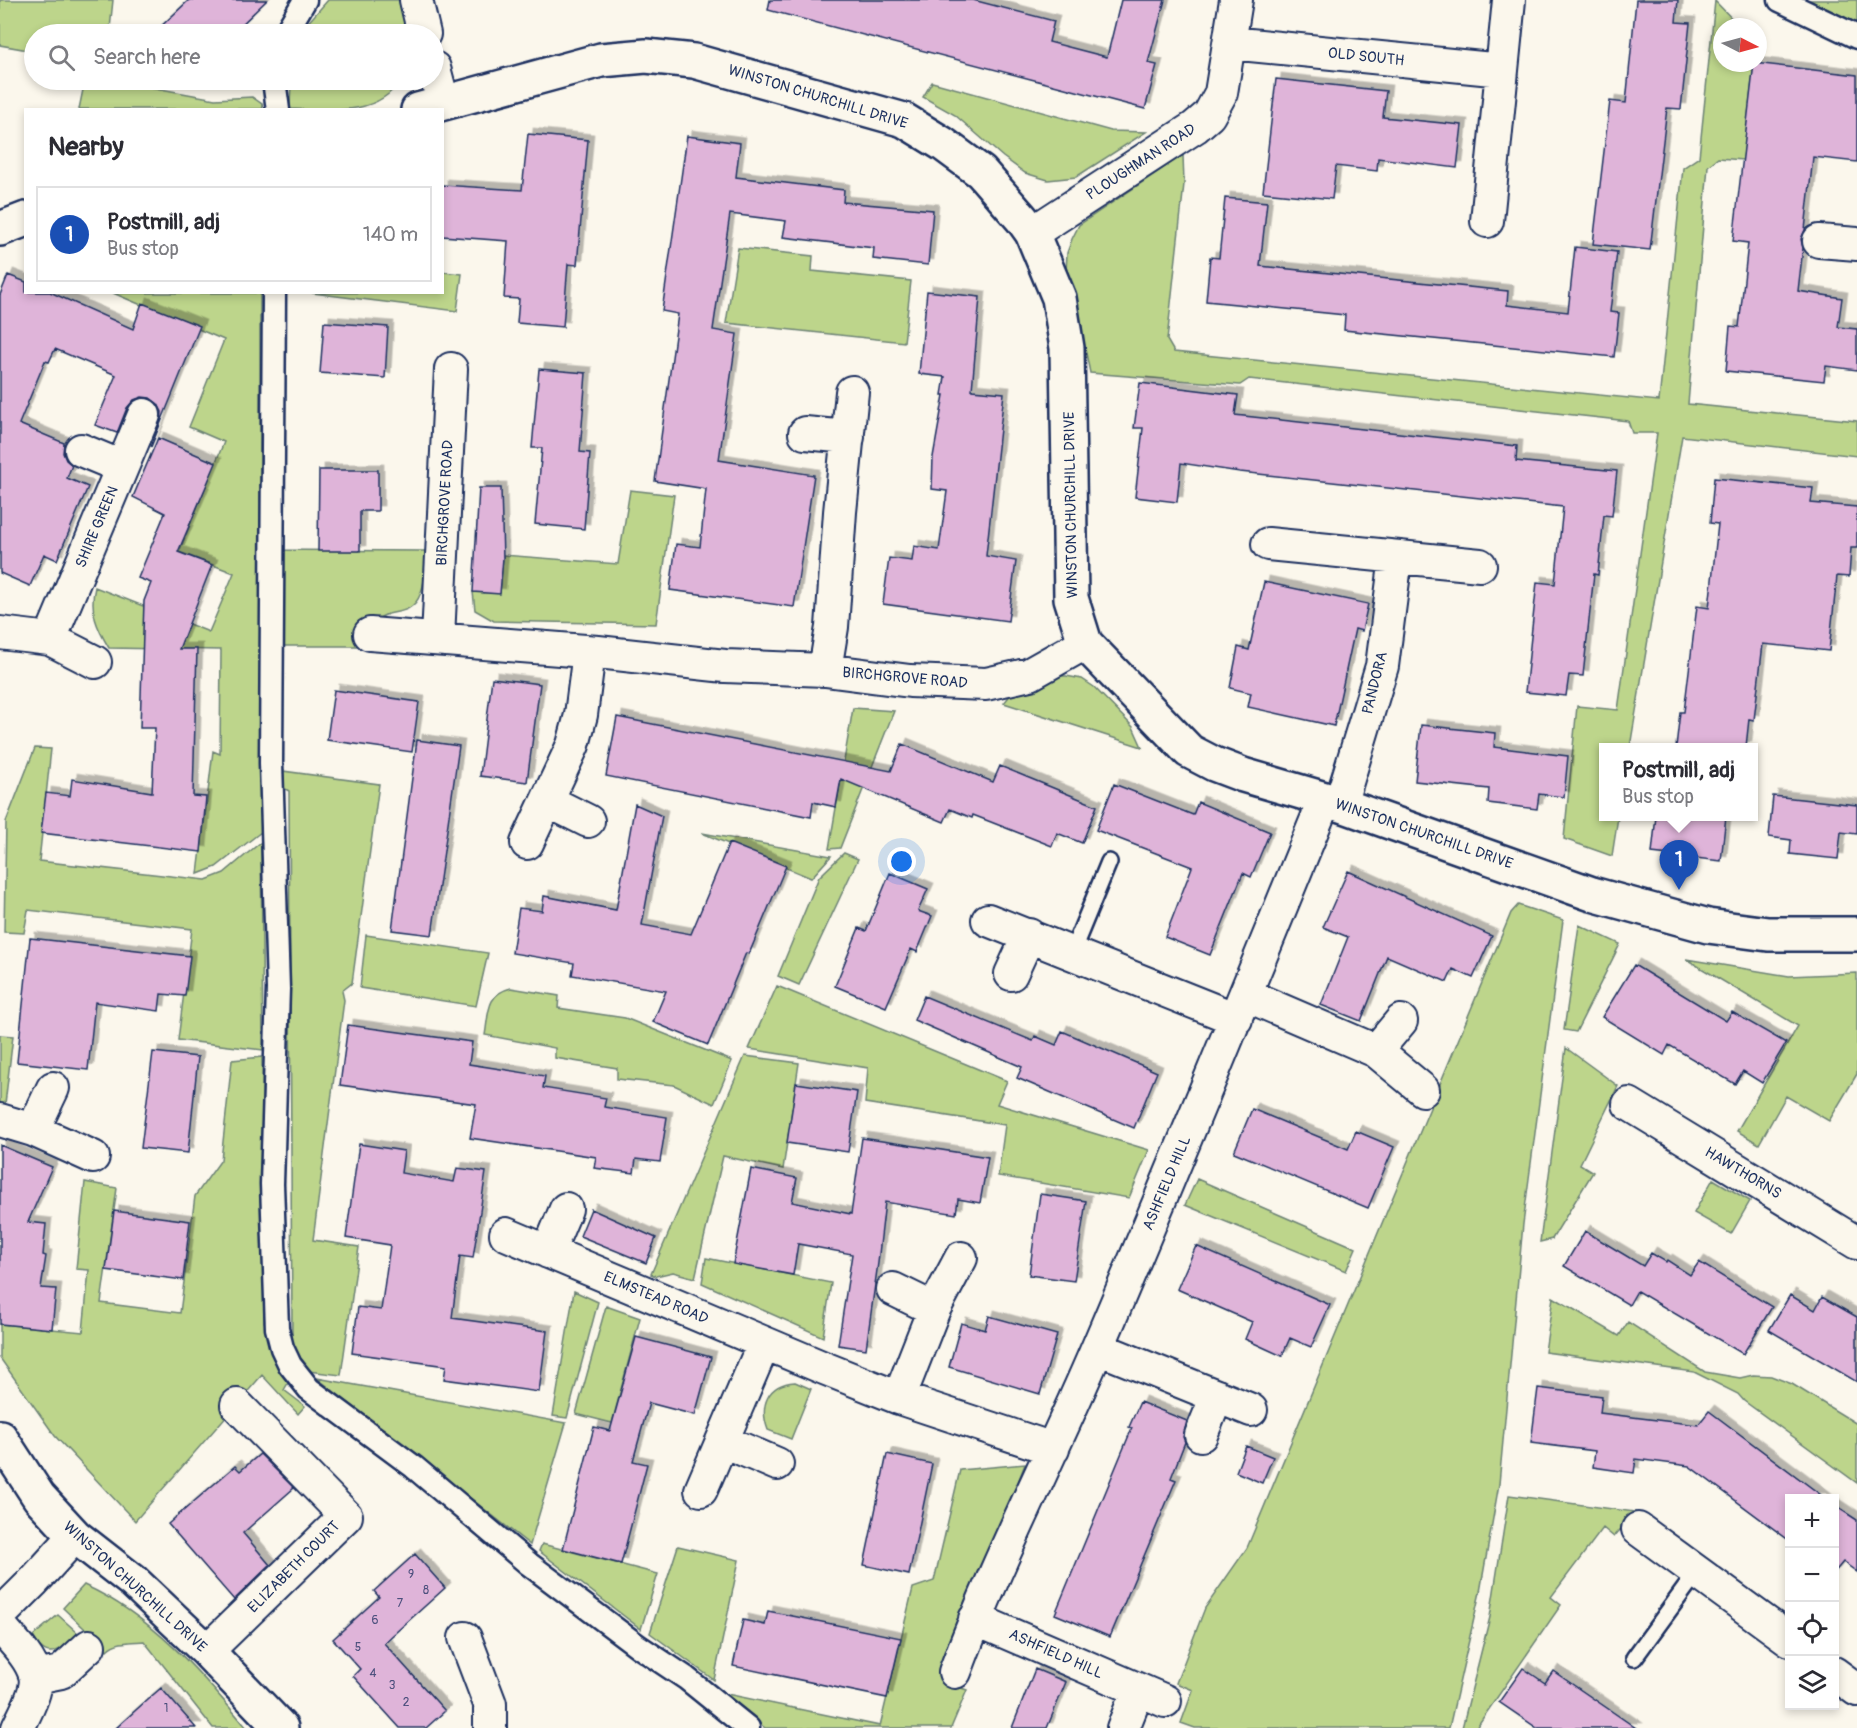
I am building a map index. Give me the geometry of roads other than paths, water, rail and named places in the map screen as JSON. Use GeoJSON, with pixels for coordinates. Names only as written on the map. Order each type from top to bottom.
{"type":"FeatureCollection","features":[{"type":"Feature","properties":{"kind":"street"},"geometry":{"type":"LineString","coordinates":[[291,24],[305,0]]}},
{"type":"Feature","properties":{"kind":"street"},"geometry":{"type":"LineString","coordinates":[[416,0],[422,24]]}},
{"type":"Feature","properties":{"kind":"street","name":"PLOUGHMAN ROAD"},"geometry":{"type":"LineString","coordinates":[[1032,233],[1195,127],[1209,115],[1221,93],[1236,0]]}},
{"type":"Feature","properties":{"kind":"street"},"geometry":{"type":"LineString","coordinates":[[1487,221],[1509,0]]}},
{"type":"Feature","properties":{"kind":"street"},"geometry":{"type":"LineString","coordinates":[[1780,0],[1857,37]]}},
{"type":"Feature","properties":{"kind":"street","name":"OLD SOUTH"},"geometry":{"type":"LineString","coordinates":[[1230,43],[1502,70]]}},
{"type":"Feature","properties":{"kind":"street","name":"WINSTON CHURCHILL DRIVE"},"geometry":{"type":"LineString","coordinates":[[431,106],[601,60],[646,56],[694,61],[903,120],[943,144],[981,172],[1032,233],[1059,298],[1067,348],[1071,598],[1085,643],[1189,751],[1224,768],[1332,802],[1592,894],[1708,926],[1768,934],[1857,934]]}},
{"type":"Feature","properties":{"kind":"street"},"geometry":{"type":"LineString","coordinates":[[275,90],[278,108]]}},
{"type":"Feature","properties":{"kind":"street"},"geometry":{"type":"LineString","coordinates":[[431,106],[432,90]]}},
{"type":"Feature","properties":{"kind":"street"},"geometry":{"type":"LineString","coordinates":[[0,229],[24,220]]}},
{"type":"Feature","properties":{"kind":"street"},"geometry":{"type":"LineString","coordinates":[[1820,241],[1857,244]]}},
{"type":"Feature","properties":{"kind":"street"},"geometry":{"type":"LineString","coordinates":[[274,294],[271,763],[278,988],[272,1184],[277,1328],[282,1348],[290,1365],[309,1389],[414,1467],[529,1564],[638,1646],[686,1678],[748,1728]]}},
{"type":"Feature","properties":{"kind":"street","name":"BIRCHGROVE ROAD"},"geometry":{"type":"LineString","coordinates":[[438,638],[451,369]]}},
{"type":"Feature","properties":{"kind":"street","name":"BIRCHGROVE ROAD"},"geometry":{"type":"LineString","coordinates":[[825,670],[832,627],[852,392]]}},
{"type":"Feature","properties":{"kind":"street","name":"SHIRE GREEN"},"geometry":{"type":"LineString","coordinates":[[50,639],[144,415]]}},
{"type":"Feature","properties":{"kind":"street"},"geometry":{"type":"LineString","coordinates":[[805,433],[848,437]]}},
{"type":"Feature","properties":{"kind":"street"},"geometry":{"type":"LineString","coordinates":[[81,450],[122,467]]}},
{"type":"Feature","properties":{"kind":"street"},"geometry":{"type":"LineString","coordinates":[[1268,544],[1479,565]]}},
{"type":"Feature","properties":{"kind":"street","name":"PANDORA"},"geometry":{"type":"LineString","coordinates":[[1332,802],[1382,666],[1396,557]]}},
{"type":"Feature","properties":{"kind":"street"},"geometry":{"type":"LineString","coordinates":[[0,633],[50,639],[95,662]]}},
{"type":"Feature","properties":{"kind":"street","name":"BIRCHGROVE ROAD"},"geometry":{"type":"LineString","coordinates":[[370,633],[725,666],[825,670],[910,681],[986,684],[1030,674],[1085,643]]}},
{"type":"Feature","properties":{"kind":"street"},"geometry":{"type":"LineString","coordinates":[[527,843],[573,745],[581,715],[589,652]]}},
{"type":"Feature","properties":{"kind":"street"},"geometry":{"type":"LineString","coordinates":[[548,801],[588,821]]}},
{"type":"Feature","properties":{"kind":"street","name":"ASHFIELD HILL"},"geometry":{"type":"LineString","coordinates":[[955,1672],[975,1619],[1098,1348],[1241,1007],[1332,802]]}},
{"type":"Feature","properties":{"kind":"street"},"geometry":{"type":"LineString","coordinates":[[988,920],[1072,952],[1376,1050],[1423,1090]]}},
{"type":"Feature","properties":{"kind":"street"},"geometry":{"type":"LineString","coordinates":[[1011,974],[1029,935]]}},
{"type":"Feature","properties":{"kind":"street"},"geometry":{"type":"LineString","coordinates":[[1376,1050],[1401,1021]]}},
{"type":"Feature","properties":{"kind":"street"},"geometry":{"type":"LineString","coordinates":[[33,1130],[53,1088]]}},
{"type":"Feature","properties":{"kind":"street","name":"HAWTHORNS"},"geometry":{"type":"LineString","coordinates":[[1629,1104],[1857,1244]]}},
{"type":"Feature","properties":{"kind":"street"},"geometry":{"type":"LineString","coordinates":[[0,1120],[33,1130],[93,1157]]}},
{"type":"Feature","properties":{"kind":"street"},"geometry":{"type":"LineString","coordinates":[[548,1252],[567,1209]]}},
{"type":"Feature","properties":{"kind":"street","name":"ELMSTEAD ROAD"},"geometry":{"type":"LineString","coordinates":[[506,1234],[764,1344],[899,1398],[1053,1449]]}},
{"type":"Feature","properties":{"kind":"street"},"geometry":{"type":"LineString","coordinates":[[899,1398],[934,1309],[961,1258]]}},
{"type":"Feature","properties":{"kind":"street"},"geometry":{"type":"LineString","coordinates":[[894,1289],[934,1309]]}},
{"type":"Feature","properties":{"kind":"street"},"geometry":{"type":"LineString","coordinates":[[701,1490],[764,1344]]}},
{"type":"Feature","properties":{"kind":"street"},"geometry":{"type":"LineString","coordinates":[[1098,1348],[1251,1410]]}},
{"type":"Feature","properties":{"kind":"street"},"geometry":{"type":"LineString","coordinates":[[1201,1436],[1217,1396]]}},
{"type":"Feature","properties":{"kind":"street","name":"ELIZABETH COURT"},"geometry":{"type":"LineString","coordinates":[[207,1651],[346,1516],[237,1405]]}},
{"type":"Feature","properties":{"kind":"street","name":"WINSTON CHURCHILL DRIVE"},"geometry":{"type":"LineString","coordinates":[[0,1437],[39,1497],[75,1536],[134,1582],[207,1651],[281,1728]]}},
{"type":"Feature","properties":{"kind":"street"},"geometry":{"type":"LineString","coordinates":[[723,1441],[777,1464]]}},
{"type":"Feature","properties":{"kind":"street"},"geometry":{"type":"LineString","coordinates":[[1638,1528],[1785,1636]]}},
{"type":"Feature","properties":{"kind":"street"},"geometry":{"type":"LineString","coordinates":[[0,1616],[75,1536]]}},
{"type":"Feature","properties":{"kind":"street","name":"ASHFIELD HILL"},"geometry":{"type":"LineString","coordinates":[[975,1619],[1151,1696],[1123,1728]]}},
{"type":"Feature","properties":{"kind":"street"},"geometry":{"type":"LineString","coordinates":[[0,1626],[28,1660],[36,1677],[32,1696],[18,1728]]}},
{"type":"Feature","properties":{"kind":"street"},"geometry":{"type":"LineString","coordinates":[[465,1638],[490,1704],[490,1728]]}},
{"type":"Feature","properties":{"kind":"street"},"geometry":{"type":"LineString","coordinates":[[36,1677],[62,1672],[89,1646]]}},
{"type":"Feature","properties":{"kind":"street"},"geometry":{"type":"LineString","coordinates":[[1839,1677],[1857,1690]]}},
{"type":"Feature","properties":{"kind":"lane"},"geometry":{"type":"LineString","coordinates":[[1072,952],[1109,862]]}},
{"type":"Feature","properties":{"kind":"lane"},"geometry":{"type":"LineString","coordinates":[[1634,1658],[1697,1572]]}},
{"type":"Feature","properties":{"kind":"place","name":"Postmill, adj"},"geometry":{"type":"Point","coordinates":[1679,890]}}]}
